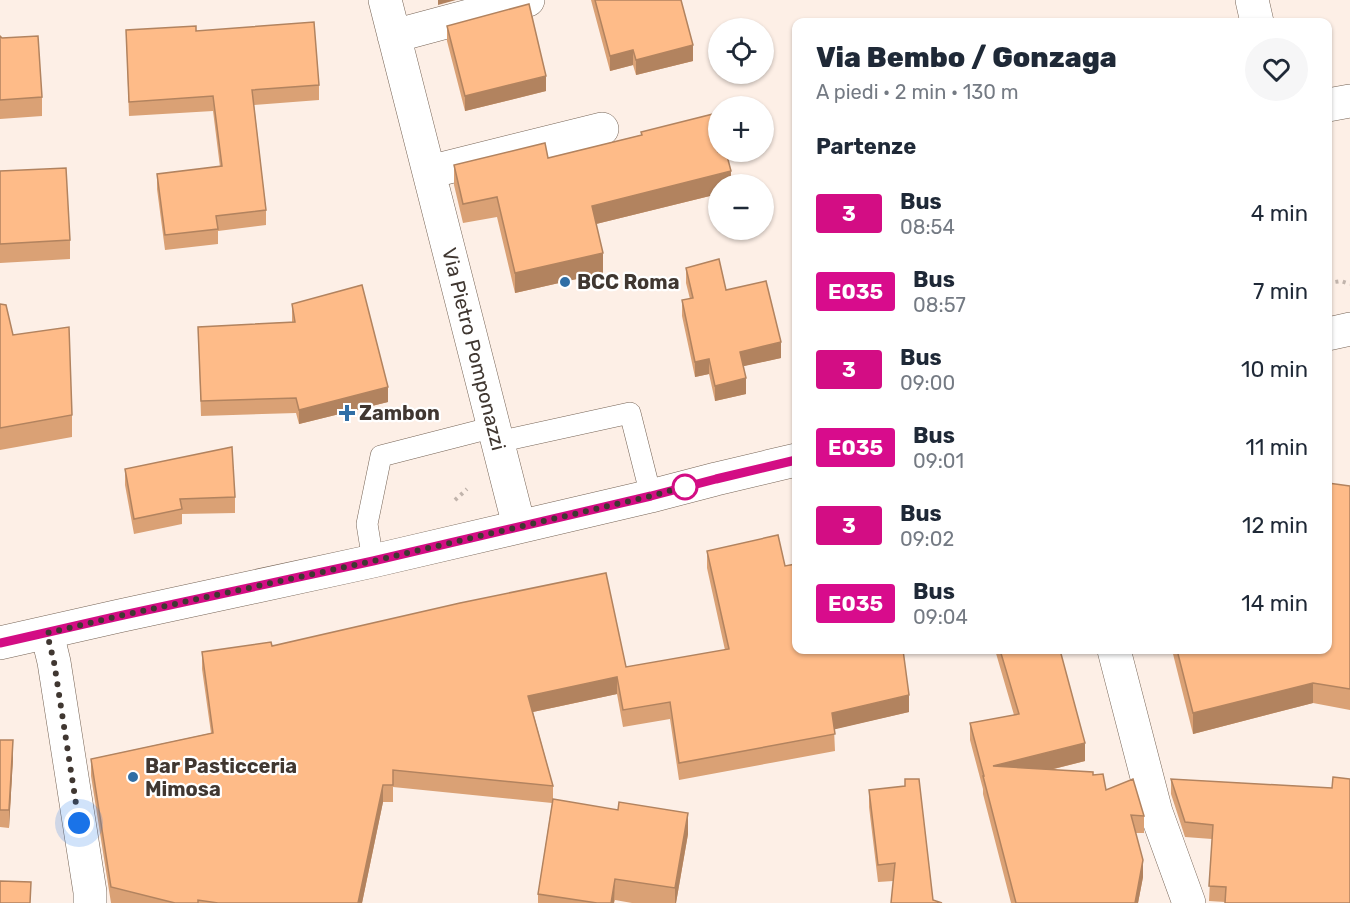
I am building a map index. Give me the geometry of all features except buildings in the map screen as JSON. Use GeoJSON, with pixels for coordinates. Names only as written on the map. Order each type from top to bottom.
{"type":"FeatureCollection","features":[{"type":"Feature","properties":{"kind":"street","name":"Via Pietro Pomponazzi"},"geometry":{"type":"LineString","coordinates":[[385,0],[519,526]]}},
{"type":"Feature","properties":{"kind":"street"},"geometry":{"type":"LineString","coordinates":[[394,36],[528,0]]}},
{"type":"Feature","properties":{"kind":"street"},"geometry":{"type":"LineString","coordinates":[[1252,0],[1256,18]]}},
{"type":"Feature","properties":{"kind":"street"},"geometry":{"type":"LineString","coordinates":[[1332,104],[1350,101]]}},
{"type":"Feature","properties":{"kind":"street"},"geometry":{"type":"LineString","coordinates":[[429,172],[602,129]]}},
{"type":"Feature","properties":{"kind":"street"},"geometry":{"type":"LineString","coordinates":[[0,644],[131,613],[373,561],[792,461]]}},
{"type":"Feature","properties":{"kind":"street"},"geometry":{"type":"LineString","coordinates":[[47,633],[54,662],[90,903]]}},
{"type":"Feature","properties":{"kind":"street"},"geometry":{"type":"LineString","coordinates":[[1115,654],[1155,812],[1189,903]]}},
{"type":"Feature","properties":{"kind":"lane"},"geometry":{"type":"LineString","coordinates":[[373,561],[367,524],[381,456],[630,413],[651,496]]}},
{"type":"Feature","properties":{"kind":"path"},"geometry":{"type":"LineString","coordinates":[[1332,282],[1341,281],[1350,284]]}},
{"type":"Feature","properties":{"kind":"bus line","name":"3"},"geometry":{"type":"LineString","coordinates":[[0,643],[373,561],[792,461]]}},
{"type":"Feature","properties":{"kind":"place","name":"BCC Roma"},"geometry":{"type":"Point","coordinates":[565,282]}},
{"type":"Feature","properties":{"kind":"place","name":"Zambon"},"geometry":{"type":"Point","coordinates":[347,413]}},
{"type":"Feature","properties":{"kind":"place","name":"Bar Pasticceria Mimosa"},"geometry":{"type":"Point","coordinates":[133,777]}},
{"type":"Feature","properties":{"kind":"route"},"geometry":{"type":"LineString","coordinates":[[79,823],[54,662],[47,633],[373,561],[694,484],[685,487]]}}]}
